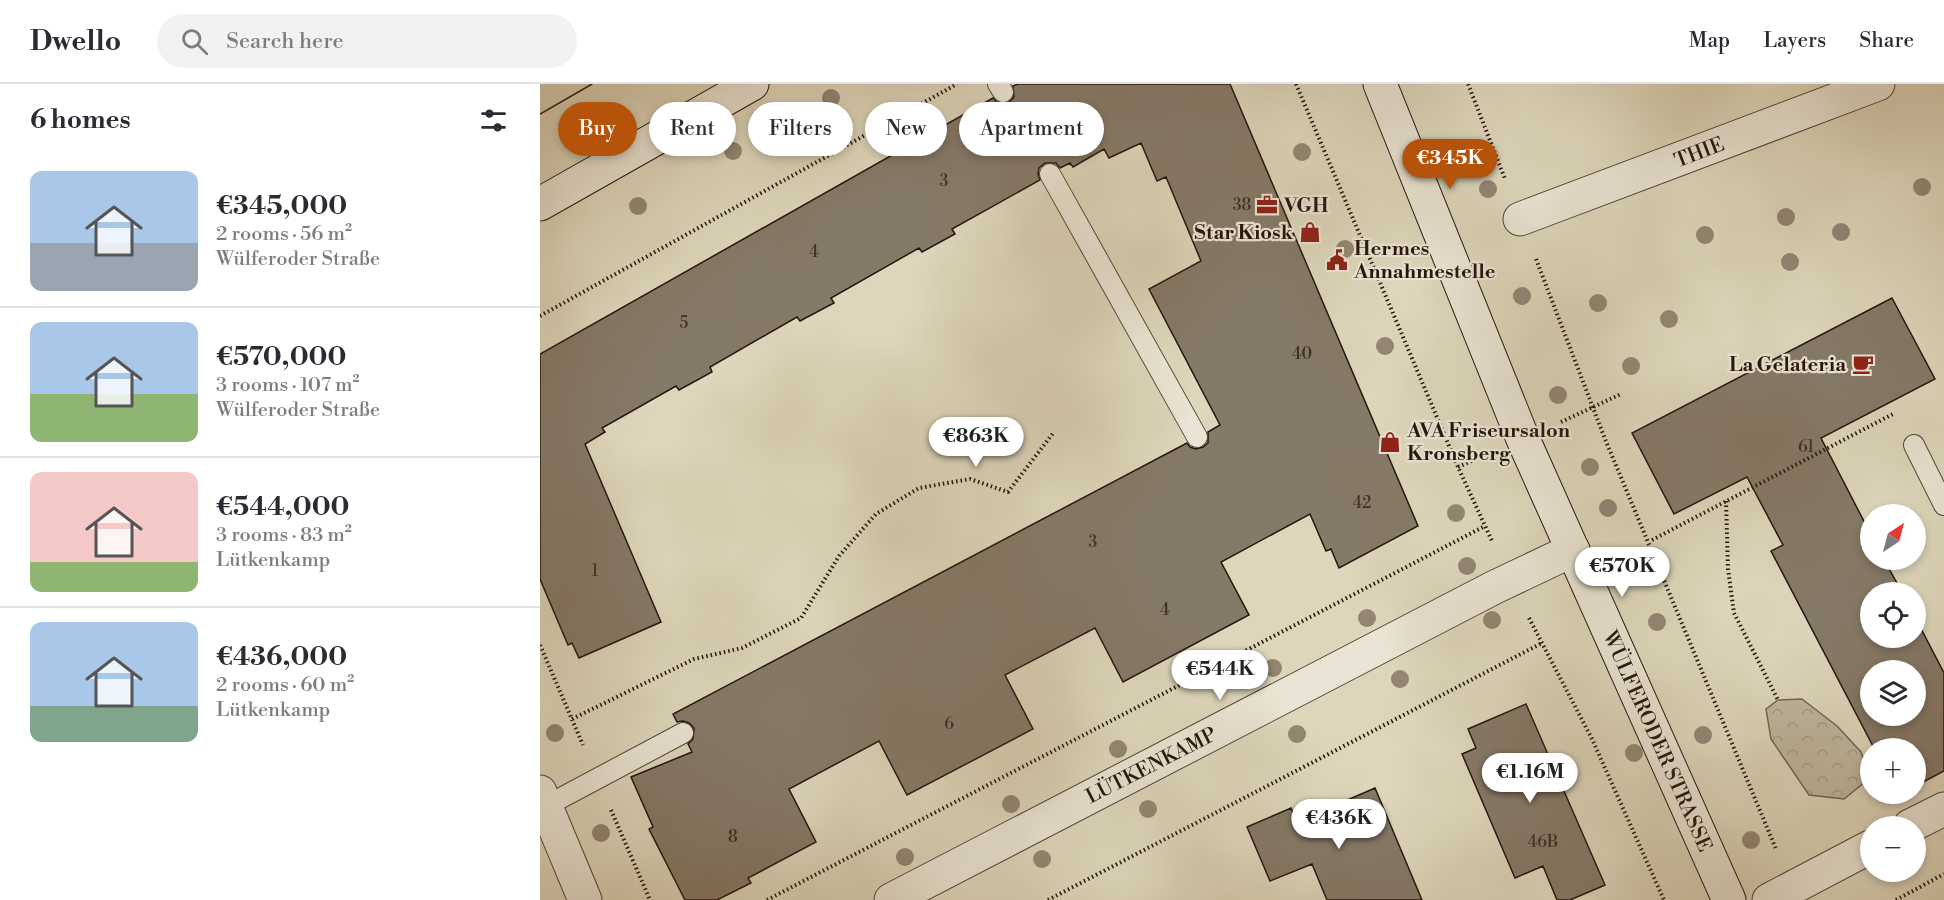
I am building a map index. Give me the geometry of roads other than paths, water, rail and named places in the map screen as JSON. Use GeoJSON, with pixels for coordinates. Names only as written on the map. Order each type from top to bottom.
{"type":"FeatureCollection","features":[{"type":"Feature","properties":{"kind":"street"},"geometry":{"type":"LineString","coordinates":[[540,204],[753,84]]}},
{"type":"Feature","properties":{"kind":"street","name":"WÜLFERODER STRASSE"},"geometry":{"type":"LineString","coordinates":[[1380,84],[1523,439],[1730,900]]}},
{"type":"Feature","properties":{"kind":"street","name":"THIE"},"geometry":{"type":"LineString","coordinates":[[1520,219],[1878,84]]}},
{"type":"Feature","properties":{"kind":"street","name":"LÜTKENKAMP"},"geometry":{"type":"LineString","coordinates":[[906,896],[1510,580],[1573,550]]}},
{"type":"Feature","properties":{"kind":"street"},"geometry":{"type":"LineString","coordinates":[[543,799],[585,900]]}},
{"type":"Feature","properties":{"kind":"street"},"geometry":{"type":"LineString","coordinates":[[1926,818],[1944,809]]}},
{"type":"Feature","properties":{"kind":"street"},"geometry":{"type":"LineString","coordinates":[[1780,894],[1860,852]]}},
{"type":"Feature","properties":{"kind":"lane"},"geometry":{"type":"LineString","coordinates":[[1050,174],[1197,437]]}},
{"type":"Feature","properties":{"kind":"lane"},"geometry":{"type":"LineString","coordinates":[[1914,446],[1944,505]]}},
{"type":"Feature","properties":{"kind":"lane"},"geometry":{"type":"LineString","coordinates":[[543,799],[683,734]]}},
{"type":"Feature","properties":{"kind":"tram line"},"geometry":{"type":"LineString","coordinates":[[540,114],[592,84]]}},
{"type":"Feature","properties":{"kind":"place","name":"VGH"},"geometry":{"type":"Point","coordinates":[1267,205]}},
{"type":"Feature","properties":{"kind":"place","name":"Star Kiosk"},"geometry":{"type":"Point","coordinates":[1310,232]}},
{"type":"Feature","properties":{"kind":"place","name":"Hermes Annahmestelle"},"geometry":{"type":"Point","coordinates":[1337,260]}},
{"type":"Feature","properties":{"kind":"place","name":"La Gelateria"},"geometry":{"type":"Point","coordinates":[1863,364]}},
{"type":"Feature","properties":{"kind":"place","name":"AVA Friseursalon Kronsberg"},"geometry":{"type":"Point","coordinates":[1390,442]}}]}
